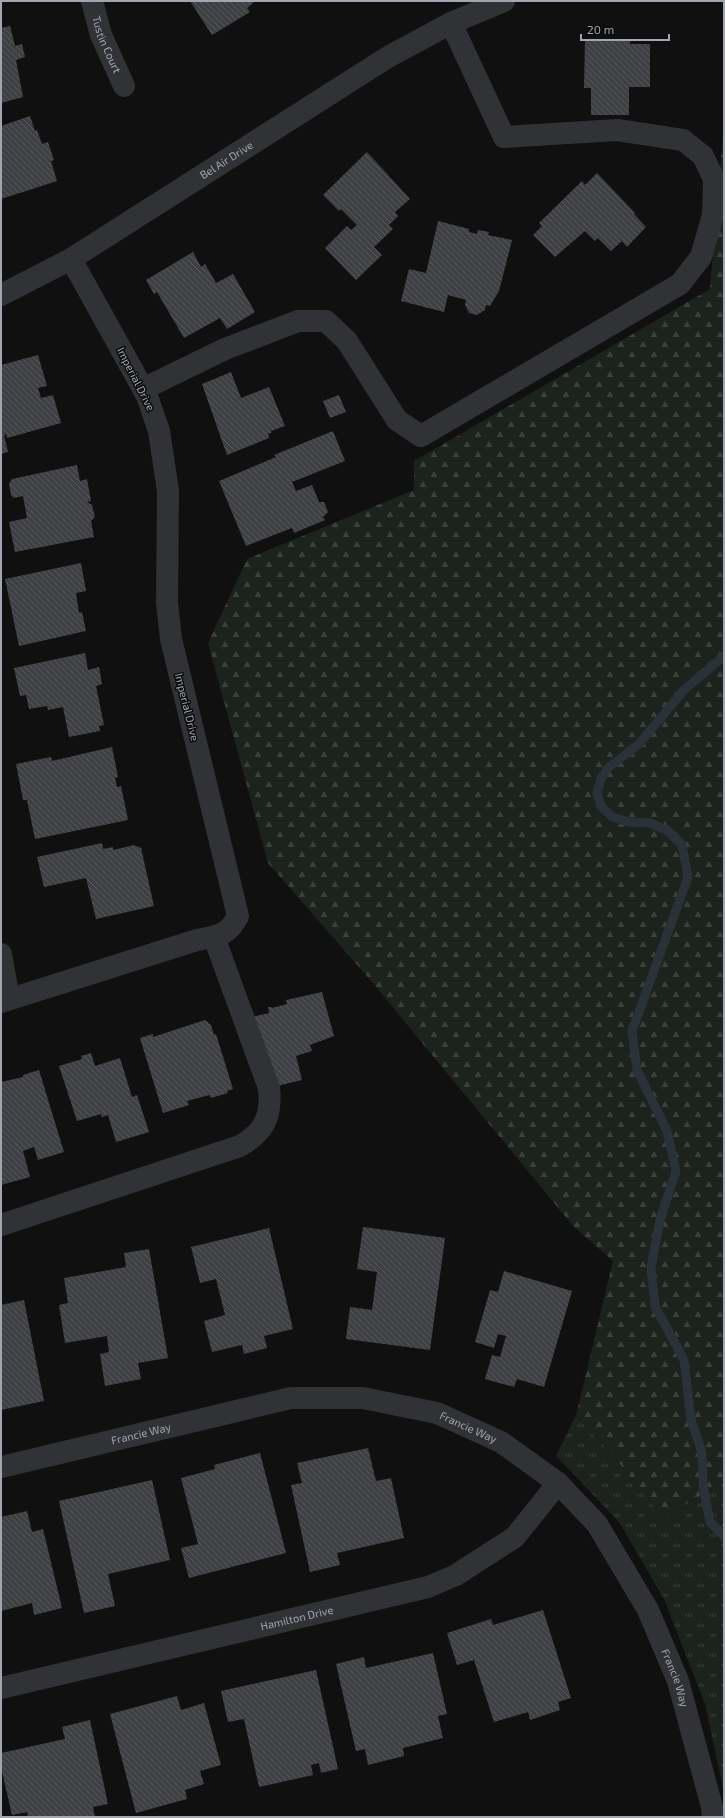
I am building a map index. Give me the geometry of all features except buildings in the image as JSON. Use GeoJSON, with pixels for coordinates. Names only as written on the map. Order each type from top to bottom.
{"type":"FeatureCollection","features":[{"type":"Feature","properties":{"kind":"street","name":"Tustin Court"},"geometry":{"type":"LineString","coordinates":[[92,1],[101,35],[124,86]]}},
{"type":"Feature","properties":{"kind":"street","name":"Bel Air Drive"},"geometry":{"type":"LineString","coordinates":[[1,295],[71,259],[388,57],[451,23],[504,1]]}},
{"type":"Feature","properties":{"kind":"street"},"geometry":{"type":"LineString","coordinates":[[143,389],[225,349],[298,321],[326,322],[347,341],[397,420],[421,436],[680,284],[701,257],[713,215],[714,180],[703,156],[683,140],[617,130],[504,137],[451,23]]}},
{"type":"Feature","properties":{"kind":"street","name":"Imperial Drive"},"geometry":{"type":"LineString","coordinates":[[5,1000],[197,940],[221,935],[233,926],[238,916],[171,639],[167,604],[168,491],[159,431],[143,389],[71,259]]}},
{"type":"Feature","properties":{"kind":"street"},"geometry":{"type":"LineString","coordinates":[[1,1225],[240,1146],[253,1139],[262,1128],[268,1116],[270,1102],[268,1088],[214,937]]}},
{"type":"Feature","properties":{"kind":"street"},"geometry":{"type":"LineString","coordinates":[[1,954],[5,1000]]}},
{"type":"Feature","properties":{"kind":"street","name":"Francie Way"},"geometry":{"type":"LineString","coordinates":[[1,1467],[291,1398],[363,1398],[437,1413],[501,1442],[558,1483],[597,1524],[648,1610],[678,1681],[712,1807],[712,1817]]}},
{"type":"Feature","properties":{"kind":"street","name":"Hamilton Drive"},"geometry":{"type":"LineString","coordinates":[[1,1688],[428,1587],[456,1575],[515,1537],[558,1483]]}},
{"type":"Feature","properties":{"kind":"green space"},"geometry":{"type":"Polygon","coordinates":[[[724,123],[724,1481],[664,1518],[610,1452],[576,1415],[613,1261],[574,1227],[372,982],[268,863],[208,643],[247,559],[414,490],[414,461],[710,289],[724,123]]]}},
{"type":"Feature","properties":{"kind":"green space"},"geometry":{"type":"Polygon","coordinates":[[[576,1415],[610,1452],[664,1518],[724,1481],[724,1792],[705,1704],[664,1599],[619,1522],[556,1456],[576,1415]]]}},
{"type":"Feature","properties":{"kind":"waterway"},"geometry":{"type":"LineString","coordinates":[[724,656],[684,690],[639,744],[608,768],[601,779],[597,793],[601,806],[612,817],[629,822],[650,823],[667,830],[682,845],[688,877],[632,1031],[637,1070],[667,1131],[676,1171],[660,1220],[651,1268],[655,1306],[684,1360],[691,1420],[702,1452],[703,1485],[710,1522],[724,1536]]}}]}
